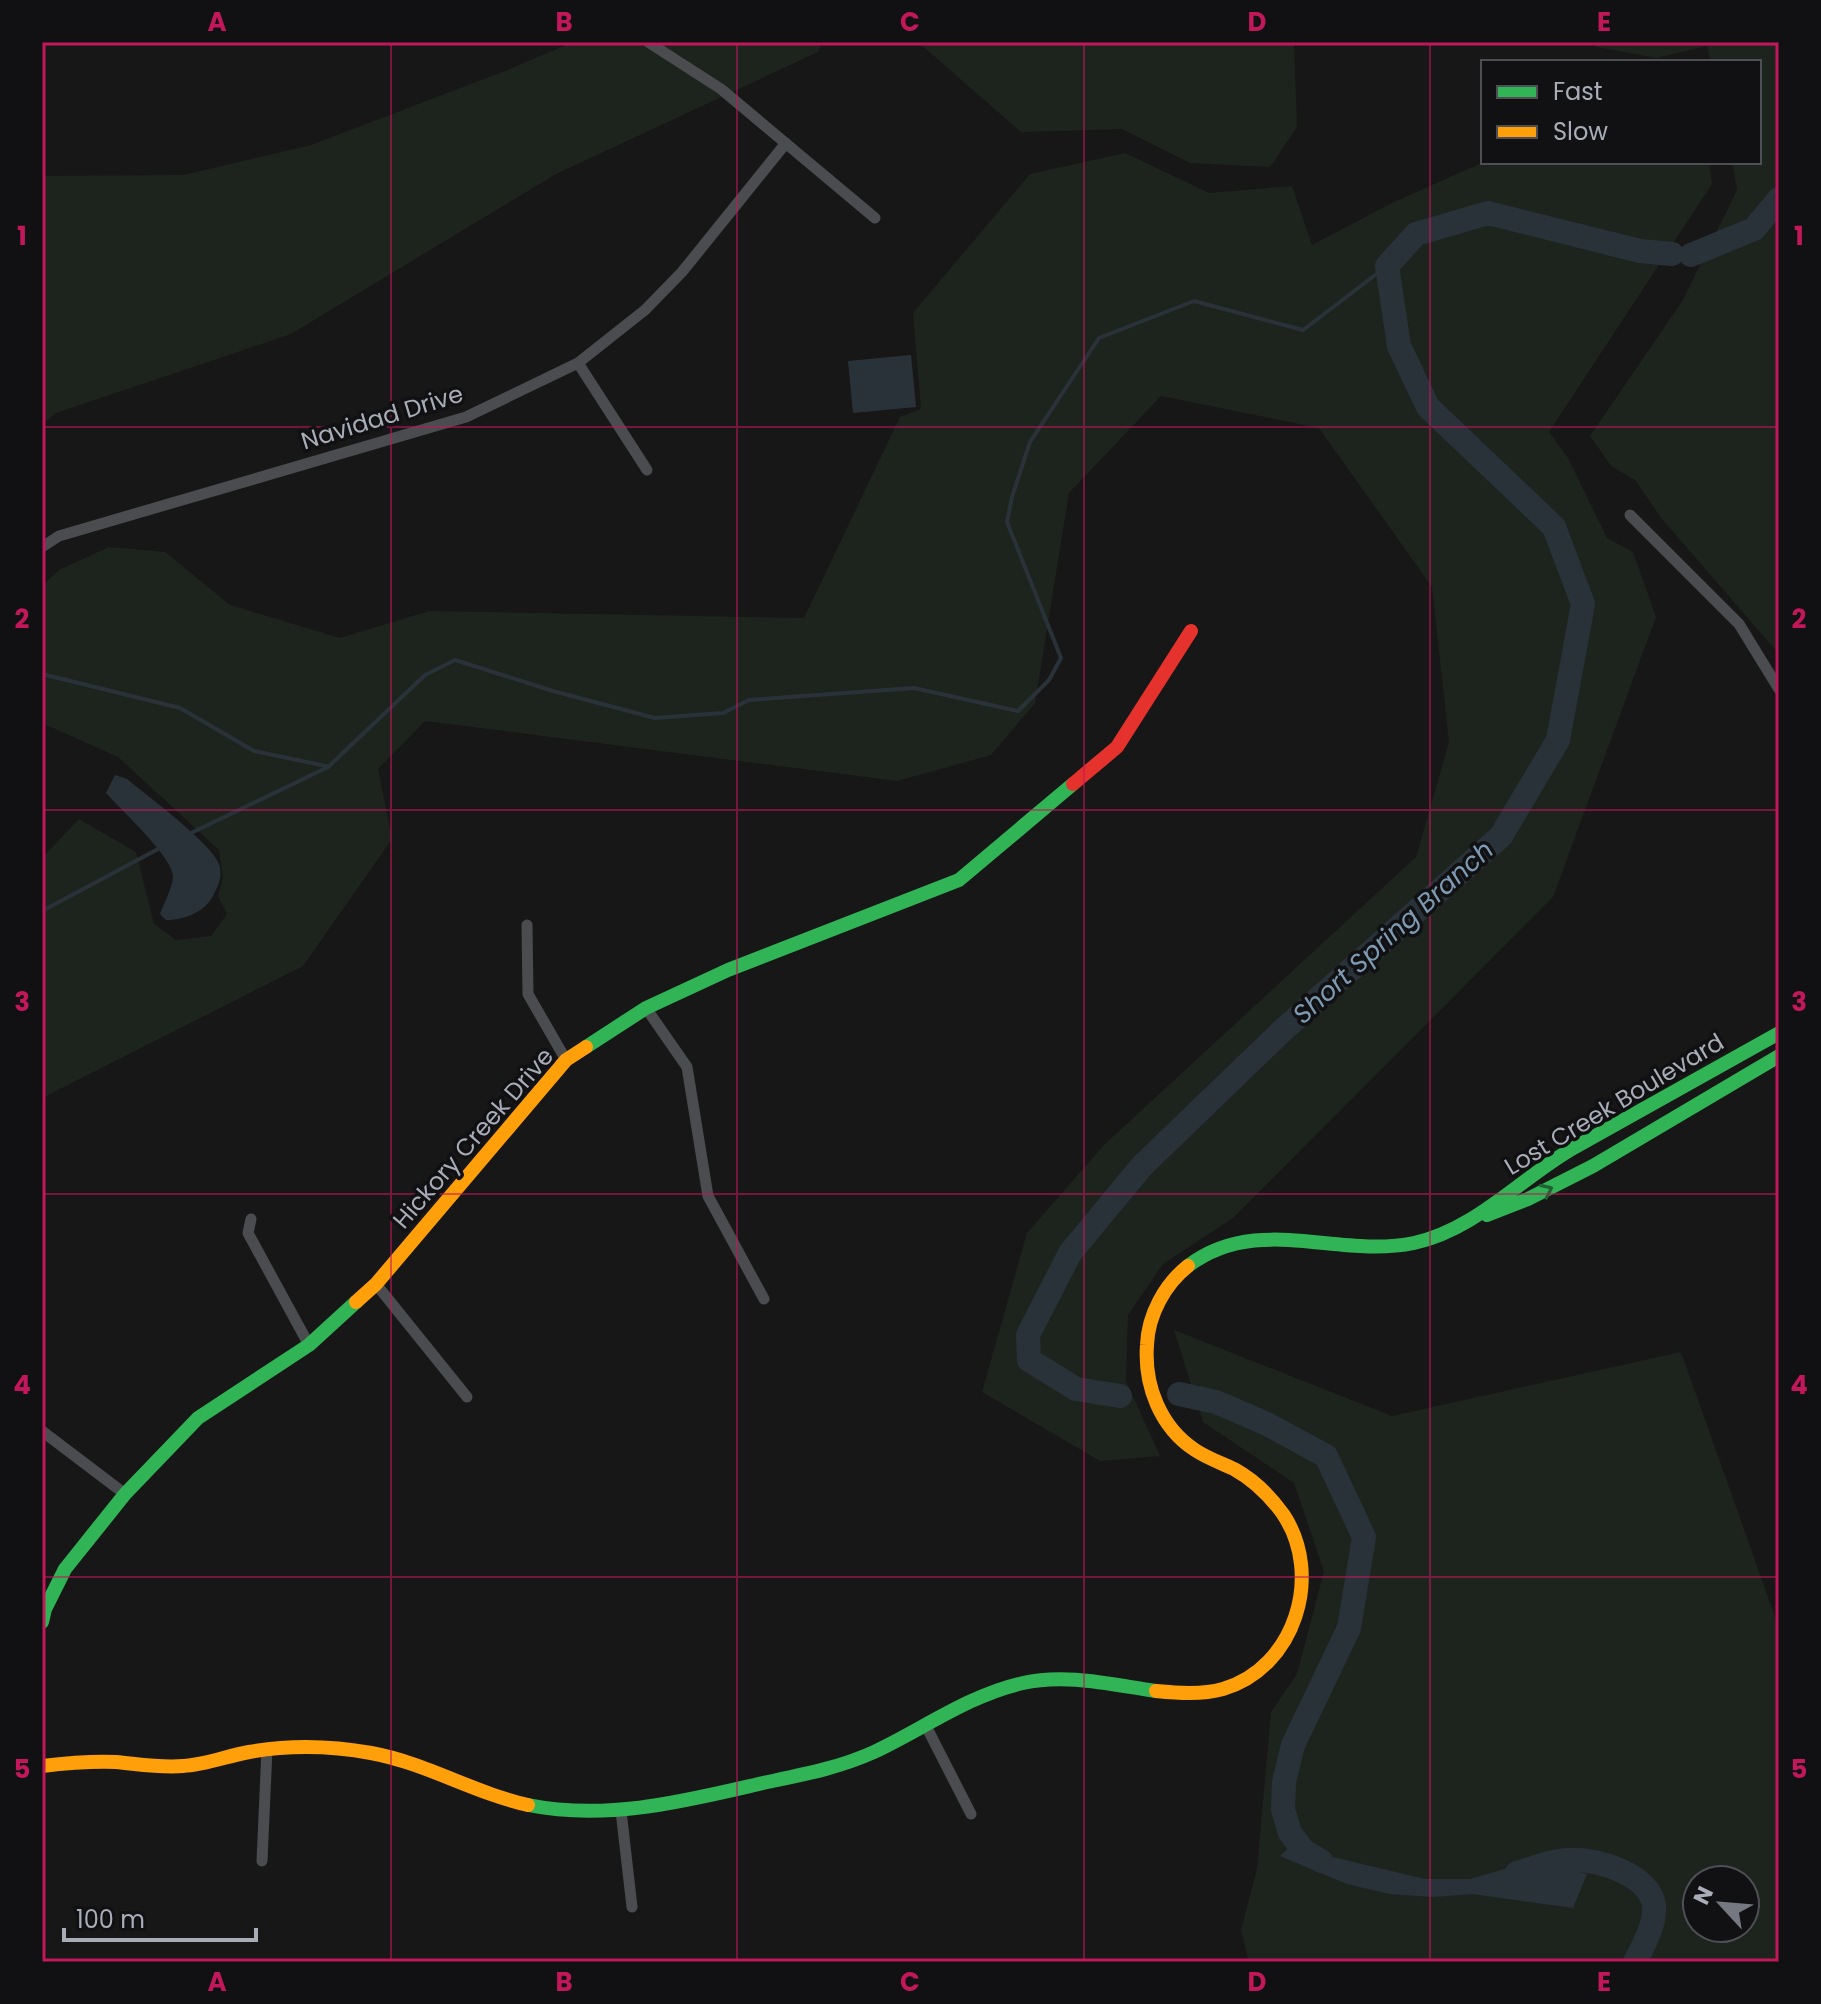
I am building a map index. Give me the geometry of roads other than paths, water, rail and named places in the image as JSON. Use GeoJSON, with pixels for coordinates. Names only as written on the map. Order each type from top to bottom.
{"type":"FeatureCollection","features":[{"type":"Feature","properties":{"kind":"street"},"geometry":{"type":"LineString","coordinates":[[648,42],[721,89],[875,218]]}},
{"type":"Feature","properties":{"kind":"street","name":"Navidad Drive"},"geometry":{"type":"LineString","coordinates":[[42,547],[59,536],[466,417],[578,363],[645,310],[682,272],[786,143]]}},
{"type":"Feature","properties":{"kind":"street"},"geometry":{"type":"LineString","coordinates":[[578,363],[647,470]]}},
{"type":"Feature","properties":{"kind":"street"},"geometry":{"type":"LineString","coordinates":[[1630,515],[1739,624],[1779,689]]}},
{"type":"Feature","properties":{"kind":"street","name":"Hickory Creek Drive"},"geometry":{"type":"LineString","coordinates":[[42,1622],[45,1609],[65,1569],[125,1494],[198,1418],[309,1345],[376,1284],[566,1060],[646,1008],[728,970],[959,880],[1117,747],[1191,631]]}},
{"type":"Feature","properties":{"kind":"street"},"geometry":{"type":"LineString","coordinates":[[527,925],[528,994],[566,1060]]}},
{"type":"Feature","properties":{"kind":"street"},"geometry":{"type":"LineString","coordinates":[[646,1008],[687,1067],[708,1196],[764,1299]]}},
{"type":"Feature","properties":{"kind":"street","name":"Lost Creek Boulevard"},"geometry":{"type":"LineString","coordinates":[[42,1766],[100,1762],[165,1768],[197,1765],[267,1749],[325,1747],[374,1753],[407,1762],[502,1799],[535,1807],[621,1811],[819,1771],[867,1756],[973,1699],[1030,1681],[1071,1679],[1173,1695],[1203,1694],[1225,1688],[1253,1674],[1275,1655],[1289,1633],[1300,1605],[1302,1557],[1296,1536],[1271,1498],[1247,1477],[1192,1449],[1173,1431],[1159,1411],[1145,1371],[1144,1351],[1156,1306],[1168,1286],[1184,1268],[1207,1252],[1234,1241],[1260,1238],[1375,1248],[1439,1236],[1475,1218],[1553,1161],[1779,1033]]}},
{"type":"Feature","properties":{"kind":"street","name":"Lost Creek Boulevard"},"geometry":{"type":"LineString","coordinates":[[1475,1218],[1500,1211],[1551,1188],[1629,1146],[1779,1056]]}},
{"type":"Feature","properties":{"kind":"street"},"geometry":{"type":"LineString","coordinates":[[1729,1060],[1741,1079]]}},
{"type":"Feature","properties":{"kind":"street"},"geometry":{"type":"LineString","coordinates":[[251,1219],[248,1233],[309,1345]]}},
{"type":"Feature","properties":{"kind":"street"},"geometry":{"type":"LineString","coordinates":[[376,1284],[467,1397]]}},
{"type":"Feature","properties":{"kind":"street"},"geometry":{"type":"LineString","coordinates":[[42,1431],[125,1494]]}},
{"type":"Feature","properties":{"kind":"street"},"geometry":{"type":"LineString","coordinates":[[926,1726],[971,1814]]}},
{"type":"Feature","properties":{"kind":"street"},"geometry":{"type":"LineString","coordinates":[[262,1861],[267,1749]]}},
{"type":"Feature","properties":{"kind":"street"},"geometry":{"type":"LineString","coordinates":[[621,1811],[632,1907]]}},
{"type":"Feature","properties":{"kind":"waterway","name":"Short Spring Branch"},"geometry":{"type":"LineString","coordinates":[[1691,255],[1754,229],[1779,199]]}},
{"type":"Feature","properties":{"kind":"waterway","name":"Short Spring Branch"},"geometry":{"type":"LineString","coordinates":[[1120,1396],[1076,1389],[1029,1360],[1028,1335],[1070,1253],[1142,1166],[1283,1030],[1501,836],[1558,740],[1583,604],[1554,527],[1428,407],[1399,346],[1387,266],[1416,234],[1488,213],[1640,251],[1672,254]]}},
{"type":"Feature","properties":{"kind":"waterway"},"geometry":{"type":"LineString","coordinates":[[189,834],[328,767],[425,675],[455,660],[553,691],[655,718],[723,713],[749,700],[914,688],[1018,711],[1049,680],[1061,658],[1007,522],[1012,497],[1030,442],[1099,338],[1194,301],[1303,330],[1387,266]]}},
{"type":"Feature","properties":{"kind":"waterway"},"geometry":{"type":"LineString","coordinates":[[42,674],[180,708],[254,751],[326,766]]}},
{"type":"Feature","properties":{"kind":"waterway"},"geometry":{"type":"LineString","coordinates":[[42,911],[160,848]]}},
{"type":"Feature","properties":{"kind":"waterway","name":"Short Spring Branch"},"geometry":{"type":"LineString","coordinates":[[1179,1394],[1216,1402],[1267,1424],[1326,1456],[1364,1537],[1349,1628],[1293,1745],[1284,1782],[1283,1810],[1290,1833],[1304,1851],[1321,1861]]}},
{"type":"Feature","properties":{"kind":"waterway","name":"Short Spring Branch"},"geometry":{"type":"LineString","coordinates":[[1517,1873],[1557,1861],[1581,1860],[1617,1869],[1638,1881],[1652,1898],[1654,1913],[1650,1930],[1635,1962]]}}]}
